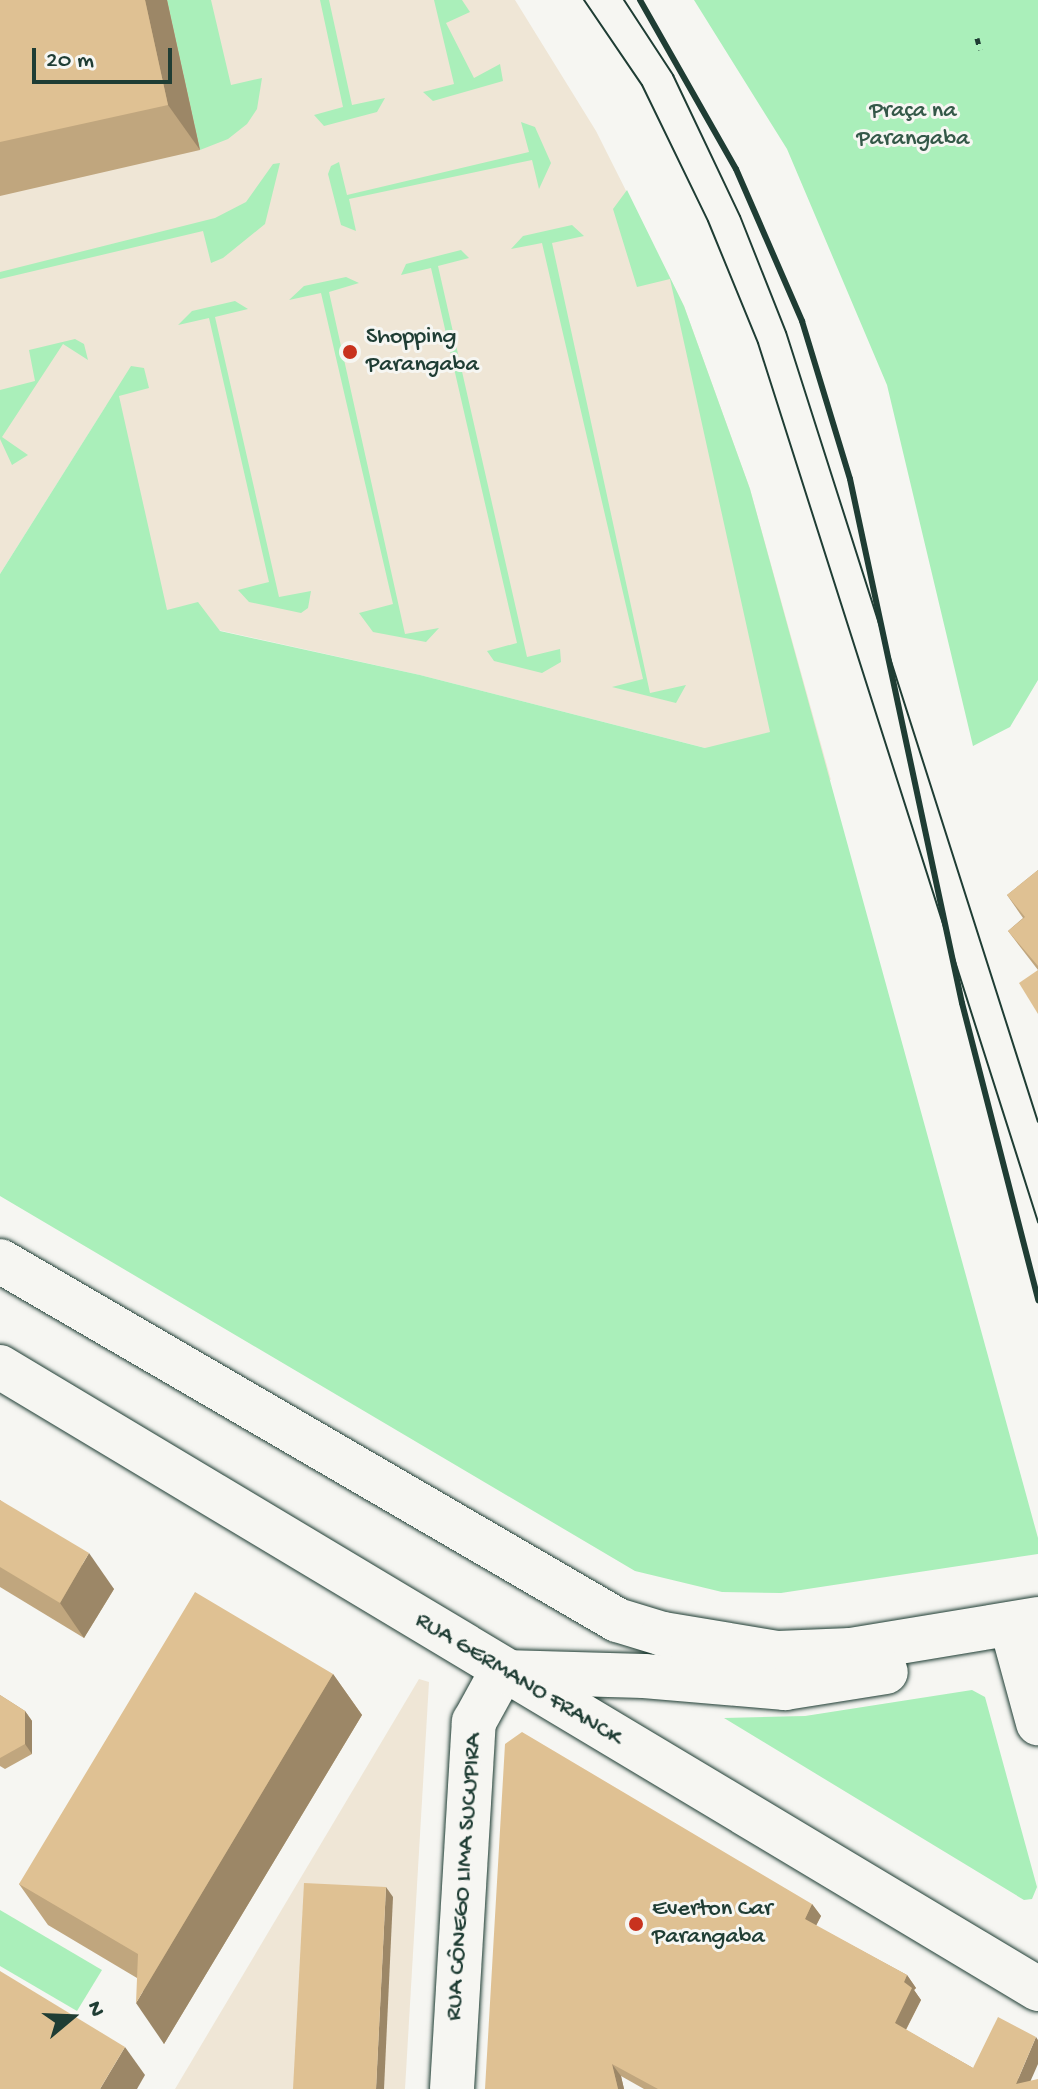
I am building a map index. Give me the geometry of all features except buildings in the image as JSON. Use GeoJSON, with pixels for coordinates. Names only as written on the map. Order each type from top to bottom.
{"type":"FeatureCollection","features":[{"type":"Feature","properties":{"kind":"main road"},"geometry":{"type":"LineString","coordinates":[[0,1261],[617,1620],[663,1634],[778,1653],[851,1650],[1025,1621]]}},
{"type":"Feature","properties":{"kind":"main road","name":"RUA GERMANO FRANCK"},"geometry":{"type":"LineString","coordinates":[[0,1367],[502,1671],[1038,1989]]}},
{"type":"Feature","properties":{"kind":"main road"},"geometry":{"type":"LineString","coordinates":[[502,1671],[644,1676],[785,1688],[968,1659],[1025,1621]]}},
{"type":"Feature","properties":{"kind":"main road"},"geometry":{"type":"LineString","coordinates":[[1025,1621],[1038,1723]]}},
{"type":"Feature","properties":{"kind":"main road","name":"RUA CÔNEGO LIMA SUCUPIRA"},"geometry":{"type":"LineString","coordinates":[[452,2089],[474,1722],[502,1671]]}},
{"type":"Feature","properties":{"kind":"path"},"geometry":{"type":"LineString","coordinates":[[977,38],[980,50]]}},
{"type":"Feature","properties":{"kind":"shaded area","name":"Shopping Parangaba"},"geometry":{"type":"Polygon","coordinates":[[[0,0],[515,0],[596,131],[684,306],[750,489],[831,780],[420,675],[155,616],[106,406],[0,574],[0,0]]]}},
{"type":"Feature","properties":{"kind":"shaded area"},"geometry":{"type":"Polygon","coordinates":[[[419,1679],[429,1682],[405,2089],[175,2089],[419,1679]]]}},
{"type":"Feature","properties":{"kind":"green space"},"geometry":{"type":"Polygon","coordinates":[[[167,0],[211,0],[231,85],[262,78],[257,109],[247,124],[228,139],[200,150],[167,0]]]}},
{"type":"Feature","properties":{"kind":"green space"},"geometry":{"type":"Polygon","coordinates":[[[320,0],[329,0],[352,105],[385,98],[377,112],[324,126],[314,115],[343,107],[320,0]]]}},
{"type":"Feature","properties":{"kind":"green space"},"geometry":{"type":"Polygon","coordinates":[[[434,0],[462,0],[470,12],[446,23],[474,78],[500,64],[503,81],[433,101],[423,92],[454,84],[434,0]]]}},
{"type":"Feature","properties":{"kind":"green space","name":"Praça na Parangaba"},"geometry":{"type":"Polygon","coordinates":[[[694,0],[1038,0],[1038,680],[1010,727],[973,746],[887,385],[787,149],[694,0]]]}},
{"type":"Feature","properties":{"kind":"green space"},"geometry":{"type":"Polygon","coordinates":[[[521,122],[535,127],[551,163],[539,189],[532,160],[349,199],[356,231],[341,225],[328,174],[331,166],[339,162],[347,195],[529,152],[521,122]]]}},
{"type":"Feature","properties":{"kind":"green space"},"geometry":{"type":"Polygon","coordinates":[[[280,163],[265,224],[223,258],[211,263],[203,231],[0,279],[0,272],[215,218],[246,202],[273,164],[280,163]]]}},
{"type":"Feature","properties":{"kind":"green space"},"geometry":{"type":"Polygon","coordinates":[[[627,190],[684,306],[750,489],[1038,1538],[1038,1554],[781,1593],[722,1592],[635,1571],[0,1196],[0,574],[131,366],[144,368],[149,388],[119,396],[167,610],[198,602],[220,631],[420,675],[705,748],[770,732],[670,279],[637,287],[613,209],[627,190]]]}},
{"type":"Feature","properties":{"kind":"green space"},"geometry":{"type":"Polygon","coordinates":[[[572,225],[584,236],[552,243],[650,693],[686,685],[676,703],[612,687],[643,679],[542,243],[511,249],[523,236],[572,225]]]}},
{"type":"Feature","properties":{"kind":"green space"},"geometry":{"type":"Polygon","coordinates":[[[461,250],[469,258],[438,266],[527,657],[560,649],[561,662],[542,673],[494,661],[487,651],[517,643],[431,268],[401,275],[406,264],[461,250]]]}},
{"type":"Feature","properties":{"kind":"green space"},"geometry":{"type":"Polygon","coordinates":[[[346,277],[359,283],[329,292],[405,634],[439,628],[426,642],[373,632],[359,613],[393,604],[321,293],[289,300],[304,286],[346,277]]]}},
{"type":"Feature","properties":{"kind":"green space"},"geometry":{"type":"Polygon","coordinates":[[[235,301],[248,309],[215,317],[279,597],[311,591],[308,608],[301,613],[249,602],[238,590],[269,582],[209,318],[178,325],[192,311],[235,301]]]}},
{"type":"Feature","properties":{"kind":"green space"},"geometry":{"type":"Polygon","coordinates":[[[75,339],[84,344],[88,360],[63,344],[2,437],[28,455],[12,465],[0,439],[0,390],[35,381],[29,350],[75,339]]]}},
{"type":"Feature","properties":{"kind":"green space"},"geometry":{"type":"Polygon","coordinates":[[[972,1690],[985,1697],[1037,1887],[1032,1899],[1024,1900],[724,1718],[805,1716],[972,1690]]]}},
{"type":"Feature","properties":{"kind":"green space"},"geometry":{"type":"Polygon","coordinates":[[[0,1910],[102,1970],[77,2011],[0,1966],[0,1910]]]}},
{"type":"Feature","properties":{"kind":"tram line"},"geometry":{"type":"LineString","coordinates":[[584,0],[642,85],[708,221],[758,343],[1038,1222]]}},
{"type":"Feature","properties":{"kind":"tram line"},"geometry":{"type":"LineString","coordinates":[[624,0],[673,75],[740,216],[786,332],[1038,1122]]}},
{"type":"Feature","properties":{"kind":"railway"},"geometry":{"type":"LineString","coordinates":[[640,0],[736,169],[802,321],[850,479],[962,1003],[1038,1300]]}},
{"type":"Feature","properties":{"kind":"place","name":"Shopping Parangaba"},"geometry":{"type":"Point","coordinates":[350,352]}},
{"type":"Feature","properties":{"kind":"place","name":"Everton Car Parangaba"},"geometry":{"type":"Point","coordinates":[636,1924]}}]}
